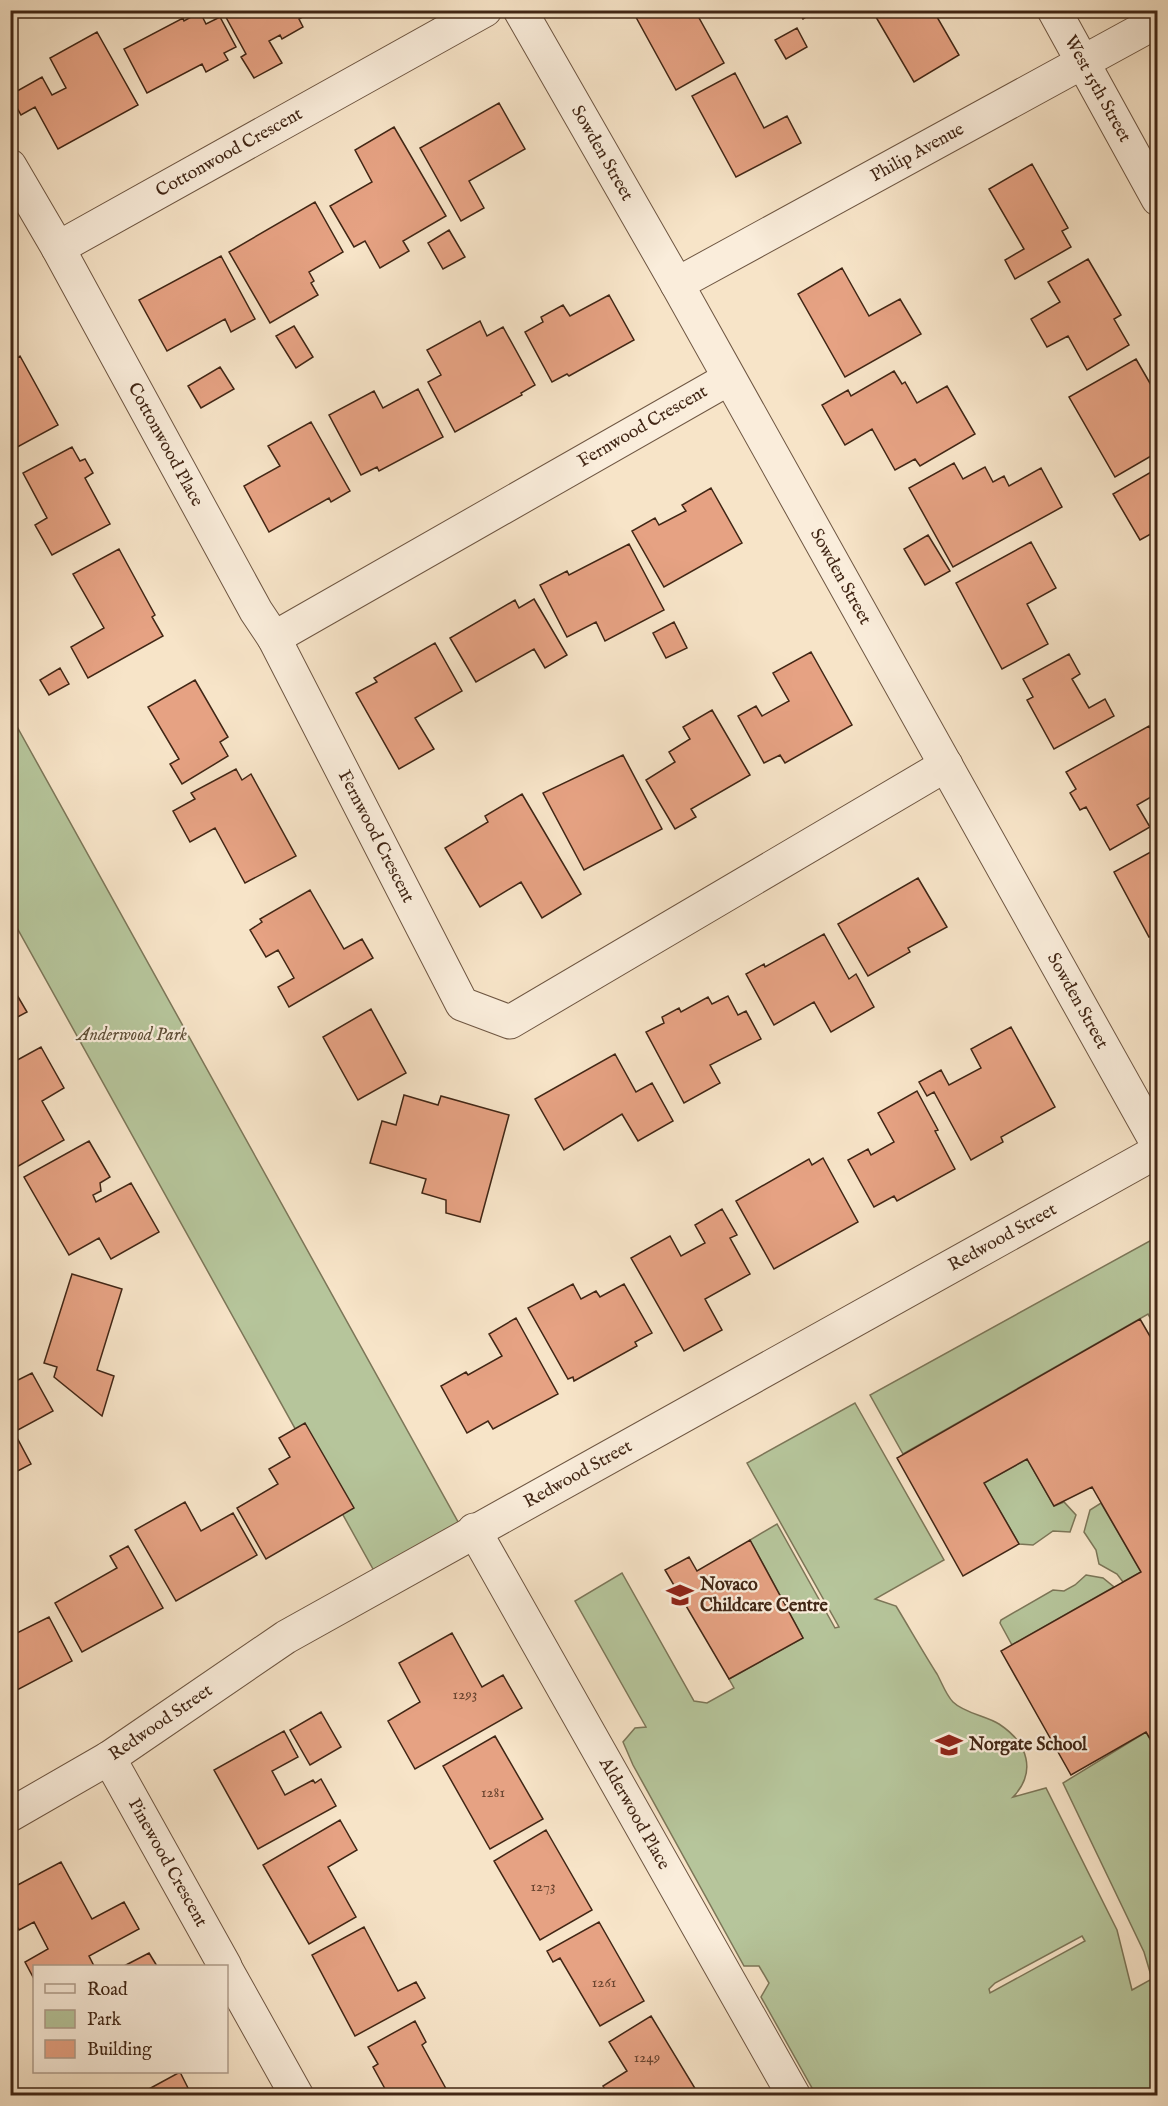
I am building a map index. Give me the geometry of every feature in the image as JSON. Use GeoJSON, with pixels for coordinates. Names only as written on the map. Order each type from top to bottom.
{"type":"FeatureCollection","features":[{"type":"Feature","properties":{"kind":"street","name":"Cottonwood Crescent"},"geometry":{"type":"LineString","coordinates":[[58,248],[485,10]]}},
{"type":"Feature","properties":{"kind":"street","name":"Sowden Street"},"geometry":{"type":"LineString","coordinates":[[520,10],[677,284],[728,379],[1158,1145]]}},
{"type":"Feature","properties":{"kind":"street","name":"West 15th Street"},"geometry":{"type":"LineString","coordinates":[[1054,10],[1158,199]]}},
{"type":"Feature","properties":{"kind":"street","name":"Philip Avenue"},"geometry":{"type":"LineString","coordinates":[[677,284],[1158,21]]}},
{"type":"Feature","properties":{"kind":"street"},"geometry":{"type":"LineString","coordinates":[[10,166],[58,248]]}},
{"type":"Feature","properties":{"kind":"street","name":"Cottonwood Place"},"geometry":{"type":"LineString","coordinates":[[58,248],[256,611],[274,638]]}},
{"type":"Feature","properties":{"kind":"street","name":"Fernwood Crescent"},"geometry":{"type":"LineString","coordinates":[[728,379],[274,638],[462,1004],[510,1022],[946,765]]}},
{"type":"Feature","properties":{"kind":"street","name":"Redwood Street"},"geometry":{"type":"LineString","coordinates":[[10,1815],[110,1758],[286,1637],[474,1530],[1158,1151]]}},
{"type":"Feature","properties":{"kind":"street","name":"Alderwood Place"},"geometry":{"type":"LineString","coordinates":[[474,1530],[794,2096]]}},
{"type":"Feature","properties":{"kind":"street","name":"Pinewood Crescent"},"geometry":{"type":"LineString","coordinates":[[110,1758],[224,1965]]}},
{"type":"Feature","properties":{"kind":"street","name":"Pinewood Crescent"},"geometry":{"type":"LineString","coordinates":[[228,1972],[297,2096]]}},
{"type":"Feature","properties":{"kind":"green space","name":"Anderwood Park"},"geometry":{"type":"Polygon","coordinates":[[[10,714],[462,1529],[378,1578],[11,917],[10,714]]]}},
{"type":"Feature","properties":{"kind":"green space"},"geometry":{"type":"Polygon","coordinates":[[[1157,1237],[1158,1308],[1155,1310],[1157,1331],[1148,1314],[903,1454],[870,1395],[1157,1237]]]}},
{"type":"Feature","properties":{"kind":"green space"},"geometry":{"type":"Polygon","coordinates":[[[855,1403],[944,1560],[875,1599],[896,1606],[953,1702],[963,1709],[999,1724],[1017,1740],[1023,1749],[1027,1768],[1025,1778],[1013,1797],[1046,1788],[1117,1930],[1132,1990],[1152,1979],[1144,1952],[1063,1783],[1146,1732],[1157,1752],[1157,2095],[816,2095],[761,1997],[769,1983],[759,1966],[744,1966],[633,1765],[623,1742],[635,1728],[646,1727],[575,1601],[622,1573],[694,1701],[707,1703],[734,1688],[729,1679],[803,1638],[750,1540],[777,1524],[835,1628],[839,1627],[747,1463],[855,1403]],[[1082,1936],[995,1983],[989,1989],[990,1993],[1085,1941],[1082,1936]]]}},
{"type":"Feature","properties":{"kind":"green space"},"geometry":{"type":"Polygon","coordinates":[[[1027,1459],[1054,1506],[1064,1502],[1076,1515],[1070,1532],[1053,1531],[1033,1545],[1019,1544],[984,1483],[1027,1459]]]}},
{"type":"Feature","properties":{"kind":"green space"},"geometry":{"type":"Polygon","coordinates":[[[1101,1503],[1141,1572],[1123,1582],[1117,1574],[1099,1564],[1096,1550],[1084,1532],[1090,1510],[1101,1503]]]}},
{"type":"Feature","properties":{"kind":"green space"},"geometry":{"type":"Polygon","coordinates":[[[1086,1575],[1103,1578],[1114,1587],[1012,1645],[1000,1623],[1001,1620],[1053,1590],[1064,1591],[1086,1575]]]}},
{"type":"Feature","properties":{"kind":"building"},"geometry":{"type":"Polygon","coordinates":[[[222,10],[315,10],[299,19],[303,27],[282,39],[280,35],[269,41],[282,63],[254,78],[241,57],[246,54],[222,10]]]}},
{"type":"Feature","properties":{"kind":"building"},"geometry":{"type":"Polygon","coordinates":[[[632,10],[708,10],[698,16],[724,63],[676,90],[632,10]]]}},
{"type":"Feature","properties":{"kind":"building"},"geometry":{"type":"Polygon","coordinates":[[[798,10],[817,10],[803,19],[798,10]]]}},
{"type":"Feature","properties":{"kind":"building"},"geometry":{"type":"Polygon","coordinates":[[[877,10],[933,10],[959,55],[914,82],[873,12],[877,10]]]}},
{"type":"Feature","properties":{"kind":"building"},"geometry":{"type":"Polygon","coordinates":[[[200,12],[206,24],[220,17],[236,47],[224,53],[228,60],[206,72],[202,64],[147,93],[124,49],[183,18],[184,21],[200,12]]]}},
{"type":"Feature","properties":{"kind":"building"},"geometry":{"type":"Polygon","coordinates":[[[797,28],[807,47],[786,59],[775,40],[797,28]]]}},
{"type":"Feature","properties":{"kind":"building"},"geometry":{"type":"Polygon","coordinates":[[[97,32],[138,105],[58,149],[35,107],[21,115],[10,95],[42,77],[52,95],[66,88],[50,58],[97,32]]]}},
{"type":"Feature","properties":{"kind":"building"},"geometry":{"type":"Polygon","coordinates":[[[735,73],[764,128],[787,116],[801,143],[736,177],[692,96],[735,73]]]}},
{"type":"Feature","properties":{"kind":"building"},"geometry":{"type":"Polygon","coordinates":[[[499,103],[525,149],[469,181],[484,208],[461,221],[420,148],[499,103]]]}},
{"type":"Feature","properties":{"kind":"building"},"geometry":{"type":"Polygon","coordinates":[[[394,127],[446,216],[403,241],[409,251],[380,268],[365,241],[354,247],[330,206],[372,182],[355,150],[394,127]]]}},
{"type":"Feature","properties":{"kind":"building"},"geometry":{"type":"Polygon","coordinates":[[[1032,164],[1068,228],[1062,231],[1071,247],[1015,279],[1005,260],[1024,249],[989,189],[1032,164]]]}},
{"type":"Feature","properties":{"kind":"building"},"geometry":{"type":"Polygon","coordinates":[[[315,202],[343,252],[309,272],[314,281],[311,283],[318,295],[270,323],[229,252],[315,202]]]}},
{"type":"Feature","properties":{"kind":"building"},"geometry":{"type":"Polygon","coordinates":[[[449,230],[465,257],[443,269],[428,243],[449,230]]]}},
{"type":"Feature","properties":{"kind":"building"},"geometry":{"type":"Polygon","coordinates":[[[221,256],[255,319],[231,332],[225,319],[167,351],[139,300],[221,256]]]}},
{"type":"Feature","properties":{"kind":"building"},"geometry":{"type":"Polygon","coordinates":[[[1088,259],[1121,315],[1114,319],[1129,345],[1087,370],[1068,336],[1047,347],[1031,319],[1060,302],[1048,282],[1088,259]]]}},
{"type":"Feature","properties":{"kind":"building"},"geometry":{"type":"Polygon","coordinates":[[[842,268],[869,316],[900,299],[921,334],[845,377],[798,294],[842,268]]]}},
{"type":"Feature","properties":{"kind":"building"},"geometry":{"type":"Polygon","coordinates":[[[609,295],[634,340],[569,376],[567,374],[552,382],[525,332],[543,322],[541,317],[563,305],[570,316],[609,295]]]}},
{"type":"Feature","properties":{"kind":"building"},"geometry":{"type":"Polygon","coordinates":[[[480,321],[487,336],[503,327],[535,385],[521,393],[522,395],[455,432],[428,382],[441,375],[427,350],[480,321]]]}},
{"type":"Feature","properties":{"kind":"building"},"geometry":{"type":"Polygon","coordinates":[[[294,326],[313,357],[296,368],[276,336],[294,326]]]}},
{"type":"Feature","properties":{"kind":"building"},"geometry":{"type":"Polygon","coordinates":[[[10,348],[16,359],[20,356],[58,425],[10,451],[10,348]]]}},
{"type":"Feature","properties":{"kind":"building"},"geometry":{"type":"Polygon","coordinates":[[[1136,359],[1158,397],[1158,452],[1115,477],[1069,397],[1136,359]]]}},
{"type":"Feature","properties":{"kind":"building"},"geometry":{"type":"Polygon","coordinates":[[[220,367],[234,389],[201,408],[188,386],[220,367]]]}},
{"type":"Feature","properties":{"kind":"building"},"geometry":{"type":"Polygon","coordinates":[[[894,371],[902,384],[905,382],[917,403],[947,386],[975,434],[920,466],[915,459],[895,470],[872,429],[845,445],[822,405],[848,390],[851,396],[894,371]]]}},
{"type":"Feature","properties":{"kind":"building"},"geometry":{"type":"Polygon","coordinates":[[[418,389],[443,437],[379,471],[377,467],[361,475],[329,415],[374,391],[383,408],[418,389]]]}},
{"type":"Feature","properties":{"kind":"building"},"geometry":{"type":"Polygon","coordinates":[[[311,422],[350,491],[331,502],[329,498],[269,532],[244,486],[280,466],[268,446],[311,422]]]}},
{"type":"Feature","properties":{"kind":"building"},"geometry":{"type":"Polygon","coordinates":[[[72,447],[80,461],[85,459],[93,473],[85,478],[110,524],[52,555],[35,525],[47,518],[23,473],[72,447]]]}},
{"type":"Feature","properties":{"kind":"building"},"geometry":{"type":"Polygon","coordinates":[[[954,463],[963,479],[985,467],[993,482],[1004,476],[1009,486],[1041,468],[1062,507],[953,567],[909,488],[954,463]]]}},
{"type":"Feature","properties":{"kind":"building"},"geometry":{"type":"Polygon","coordinates":[[[1158,468],[1158,530],[1140,540],[1113,494],[1158,468]]]}},
{"type":"Feature","properties":{"kind":"building"},"geometry":{"type":"Polygon","coordinates":[[[711,488],[742,543],[664,587],[632,531],[655,518],[659,525],[686,511],[682,505],[711,488]]]}},
{"type":"Feature","properties":{"kind":"building"},"geometry":{"type":"Polygon","coordinates":[[[928,535],[950,571],[925,585],[904,549],[928,535]]]}},
{"type":"Feature","properties":{"kind":"building"},"geometry":{"type":"Polygon","coordinates":[[[1031,542],[1056,588],[1027,604],[1048,644],[1002,669],[956,583],[1031,542]]]}},
{"type":"Feature","properties":{"kind":"building"},"geometry":{"type":"Polygon","coordinates":[[[629,544],[664,610],[605,641],[596,622],[567,637],[540,585],[567,571],[569,575],[629,544]]]}},
{"type":"Feature","properties":{"kind":"building"},"geometry":{"type":"Polygon","coordinates":[[[119,549],[155,615],[152,617],[163,636],[88,678],[71,647],[104,628],[73,574],[119,549]]]}},
{"type":"Feature","properties":{"kind":"building"},"geometry":{"type":"Polygon","coordinates":[[[534,599],[567,655],[545,668],[534,649],[476,682],[450,638],[515,600],[519,608],[534,599]]]}},
{"type":"Feature","properties":{"kind":"building"},"geometry":{"type":"Polygon","coordinates":[[[674,622],[687,648],[666,658],[653,633],[674,622]]]}},
{"type":"Feature","properties":{"kind":"building"},"geometry":{"type":"Polygon","coordinates":[[[435,643],[462,691],[415,718],[434,749],[399,769],[356,693],[377,682],[374,678],[435,643]]]}},
{"type":"Feature","properties":{"kind":"building"},"geometry":{"type":"Polygon","coordinates":[[[811,652],[852,725],[785,763],[780,755],[764,763],[738,716],[756,706],[762,716],[789,701],[773,673],[811,652]]]}},
{"type":"Feature","properties":{"kind":"building"},"geometry":{"type":"Polygon","coordinates":[[[1069,654],[1080,674],[1072,679],[1089,708],[1105,699],[1114,716],[1054,749],[1027,700],[1033,697],[1023,679],[1069,654]]]}},
{"type":"Feature","properties":{"kind":"building"},"geometry":{"type":"Polygon","coordinates":[[[60,668],[69,684],[49,695],[40,680],[60,668]]]}},
{"type":"Feature","properties":{"kind":"building"},"geometry":{"type":"Polygon","coordinates":[[[195,680],[228,737],[220,742],[228,756],[182,784],[170,764],[179,759],[148,707],[195,680]]]}},
{"type":"Feature","properties":{"kind":"building"},"geometry":{"type":"Polygon","coordinates":[[[712,710],[750,775],[691,809],[696,817],[675,829],[646,780],[675,762],[669,752],[690,739],[683,727],[712,710]]]}},
{"type":"Feature","properties":{"kind":"building"},"geometry":{"type":"Polygon","coordinates":[[[1149,726],[1158,741],[1158,793],[1137,805],[1150,827],[1110,850],[1086,807],[1080,810],[1070,793],[1076,789],[1066,772],[1149,726]]]}},
{"type":"Feature","properties":{"kind":"building"},"geometry":{"type":"Polygon","coordinates":[[[623,755],[662,829],[584,870],[543,793],[623,755]]]}},
{"type":"Feature","properties":{"kind":"building"},"geometry":{"type":"Polygon","coordinates":[[[236,769],[242,780],[251,774],[296,856],[245,883],[215,828],[190,842],[173,811],[195,799],[191,793],[236,769]]]}},
{"type":"Feature","properties":{"kind":"building"},"geometry":{"type":"Polygon","coordinates":[[[522,794],[581,894],[542,918],[521,882],[480,907],[445,848],[488,822],[485,816],[522,794]]]}},
{"type":"Feature","properties":{"kind":"building"},"geometry":{"type":"Polygon","coordinates":[[[1158,848],[1158,934],[1149,937],[1114,872],[1158,848]]]}},
{"type":"Feature","properties":{"kind":"building"},"geometry":{"type":"Polygon","coordinates":[[[918,878],[947,927],[908,948],[910,952],[868,976],[838,924],[918,878]]]}},
{"type":"Feature","properties":{"kind":"building"},"geometry":{"type":"Polygon","coordinates":[[[310,890],[344,949],[362,939],[373,958],[289,1007],[278,987],[294,978],[278,950],[266,957],[250,930],[262,922],[260,919],[310,890]]]}},
{"type":"Feature","properties":{"kind":"building"},"geometry":{"type":"Polygon","coordinates":[[[824,934],[849,979],[856,974],[874,1007],[831,1032],[814,1002],[774,1025],[746,974],[764,964],[765,967],[824,934]]]}},
{"type":"Feature","properties":{"kind":"building"},"geometry":{"type":"Polygon","coordinates":[[[10,983],[27,1012],[10,1021],[10,983]]]}},
{"type":"Feature","properties":{"kind":"building"},"geometry":{"type":"Polygon","coordinates":[[[728,996],[738,1015],[746,1011],[761,1039],[710,1065],[720,1083],[684,1103],[646,1032],[664,1023],[662,1017],[679,1008],[681,1012],[708,997],[712,1004],[728,996]]]}},
{"type":"Feature","properties":{"kind":"building"},"geometry":{"type":"Polygon","coordinates":[[[371,1009],[406,1073],[358,1100],[323,1037],[371,1009]]]}},
{"type":"Feature","properties":{"kind":"building"},"geometry":{"type":"Polygon","coordinates":[[[1011,1027],[1055,1107],[1001,1137],[1003,1142],[971,1160],[934,1092],[927,1096],[919,1082],[941,1070],[949,1085],[981,1068],[971,1049],[1011,1027]]]}},
{"type":"Feature","properties":{"kind":"building"},"geometry":{"type":"Polygon","coordinates":[[[41,1047],[64,1088],[42,1101],[64,1140],[15,1168],[10,1160],[10,1064],[41,1047]]]}},
{"type":"Feature","properties":{"kind":"building"},"geometry":{"type":"Polygon","coordinates":[[[615,1054],[636,1092],[652,1083],[673,1121],[638,1141],[622,1114],[564,1150],[535,1099],[615,1054]]]}},
{"type":"Feature","properties":{"kind":"building"},"geometry":{"type":"Polygon","coordinates":[[[917,1091],[955,1169],[897,1201],[894,1196],[874,1207],[848,1160],[868,1149],[871,1155],[894,1142],[878,1113],[917,1091]]]}},
{"type":"Feature","properties":{"kind":"building"},"geometry":{"type":"Polygon","coordinates":[[[404,1095],[438,1105],[441,1096],[509,1115],[480,1222],[446,1213],[446,1200],[422,1193],[426,1179],[370,1163],[382,1121],[396,1125],[404,1095]]]}},
{"type":"Feature","properties":{"kind":"building"},"geometry":{"type":"Polygon","coordinates":[[[89,1141],[110,1177],[100,1183],[101,1191],[93,1195],[96,1202],[131,1183],[159,1232],[111,1259],[99,1238],[69,1255],[24,1177],[89,1141]]]}},
{"type":"Feature","properties":{"kind":"building"},"geometry":{"type":"Polygon","coordinates":[[[823,1158],[858,1222],[774,1269],[736,1201],[809,1159],[812,1165],[823,1158]]]}},
{"type":"Feature","properties":{"kind":"building"},"geometry":{"type":"Polygon","coordinates":[[[722,1209],[737,1235],[730,1238],[750,1274],[705,1299],[722,1330],[684,1351],[631,1258],[670,1236],[681,1256],[705,1243],[695,1225],[722,1209]]]}},
{"type":"Feature","properties":{"kind":"building"},"geometry":{"type":"Polygon","coordinates":[[[72,1274],[122,1289],[97,1370],[114,1376],[102,1416],[54,1377],[57,1367],[44,1363],[72,1274]]]}},
{"type":"Feature","properties":{"kind":"building"},"geometry":{"type":"Polygon","coordinates":[[[573,1284],[581,1299],[596,1291],[600,1297],[624,1284],[652,1333],[635,1342],[637,1346],[574,1381],[573,1377],[568,1379],[528,1308],[573,1284]]]}},
{"type":"Feature","properties":{"kind":"building"},"geometry":{"type":"Polygon","coordinates":[[[516,1318],[558,1394],[493,1429],[488,1421],[467,1433],[441,1386],[466,1372],[468,1375],[502,1356],[489,1334],[516,1318]]]}},
{"type":"Feature","properties":{"kind":"building"},"geometry":{"type":"Polygon","coordinates":[[[1140,1319],[1158,1350],[1158,1752],[1146,1732],[1071,1775],[1001,1651],[1141,1572],[1092,1487],[1054,1506],[1027,1459],[984,1483],[1019,1544],[963,1576],[897,1458],[1140,1319]]]}},
{"type":"Feature","properties":{"kind":"building"},"geometry":{"type":"Polygon","coordinates":[[[32,1373],[53,1411],[14,1432],[31,1464],[10,1475],[10,1384],[32,1373]]]}},
{"type":"Feature","properties":{"kind":"building"},"geometry":{"type":"Polygon","coordinates":[[[305,1423],[354,1508],[266,1559],[237,1508],[278,1484],[269,1469],[290,1457],[279,1438],[305,1423]]]}},
{"type":"Feature","properties":{"kind":"building"},"geometry":{"type":"Polygon","coordinates":[[[185,1502],[201,1531],[233,1513],[257,1555],[176,1601],[135,1530],[185,1502]]]}},
{"type":"Feature","properties":{"kind":"building","name":"Novaco Childcare Centre"},"geometry":{"type":"Polygon","coordinates":[[[750,1540],[803,1638],[729,1679],[665,1570],[689,1557],[697,1571],[750,1540]]]}},
{"type":"Feature","properties":{"kind":"building"},"geometry":{"type":"Polygon","coordinates":[[[128,1546],[163,1608],[82,1652],[55,1603],[117,1568],[110,1556],[128,1546]]]}},
{"type":"Feature","properties":{"kind":"building"},"geometry":{"type":"Polygon","coordinates":[[[49,1617],[72,1661],[13,1692],[15,1696],[10,1698],[10,1634],[11,1636],[49,1617]]]}},
{"type":"Feature","properties":{"kind":"building"},"geometry":{"type":"Polygon","coordinates":[[[452,1633],[482,1687],[503,1675],[522,1708],[415,1769],[388,1721],[420,1702],[399,1663],[452,1633]]]}},
{"type":"Feature","properties":{"kind":"building"},"geometry":{"type":"Polygon","coordinates":[[[321,1712],[341,1747],[310,1765],[290,1730],[321,1712]]]}},
{"type":"Feature","properties":{"kind":"building"},"geometry":{"type":"Polygon","coordinates":[[[284,1731],[298,1757],[272,1771],[285,1795],[313,1780],[315,1783],[321,1779],[336,1806],[258,1849],[214,1770],[284,1731]]]}},
{"type":"Feature","properties":{"kind":"building"},"geometry":{"type":"Polygon","coordinates":[[[495,1736],[543,1819],[490,1849],[443,1766],[495,1736]]]}},
{"type":"Feature","properties":{"kind":"building"},"geometry":{"type":"Polygon","coordinates":[[[340,1820],[357,1850],[328,1867],[356,1917],[309,1944],[263,1865],[340,1820]]]}},
{"type":"Feature","properties":{"kind":"building"},"geometry":{"type":"Polygon","coordinates":[[[546,1830],[592,1910],[540,1940],[494,1861],[546,1830]]]}},
{"type":"Feature","properties":{"kind":"building"},"geometry":{"type":"Polygon","coordinates":[[[61,1862],[92,1919],[124,1902],[139,1929],[89,1956],[94,1965],[33,1965],[33,1977],[25,1962],[48,1949],[34,1922],[19,1930],[10,1915],[10,1889],[61,1862]]]}},
{"type":"Feature","properties":{"kind":"building"},"geometry":{"type":"Polygon","coordinates":[[[599,1922],[644,2001],[600,2026],[560,1958],[553,1962],[547,1951],[599,1922]]]}},
{"type":"Feature","properties":{"kind":"building"},"geometry":{"type":"Polygon","coordinates":[[[364,1927],[398,1991],[416,1982],[425,1998],[355,2036],[312,1955],[364,1927]]]}},
{"type":"Feature","properties":{"kind":"building"},"geometry":{"type":"Polygon","coordinates":[[[149,1953],[156,1965],[126,1965],[149,1953]]]}},
{"type":"Feature","properties":{"kind":"building"},"geometry":{"type":"Polygon","coordinates":[[[651,2016],[696,2090],[687,2096],[609,2096],[603,2086],[627,2071],[609,2042],[651,2016]]]}},
{"type":"Feature","properties":{"kind":"building"},"geometry":{"type":"Polygon","coordinates":[[[415,2021],[426,2042],[422,2045],[450,2096],[389,2096],[373,2067],[378,2064],[368,2047],[415,2021]]]}},
{"type":"Feature","properties":{"kind":"building"},"geometry":{"type":"Polygon","coordinates":[[[180,2073],[192,2096],[136,2096],[180,2073]]]}},
{"type":"Feature","properties":{"kind":"place","name":"Novaco Childcare Centre"},"geometry":{"type":"Point","coordinates":[680,1595]}},
{"type":"Feature","properties":{"kind":"place","name":"Norgate School"},"geometry":{"type":"Point","coordinates":[949,1745]}}]}
